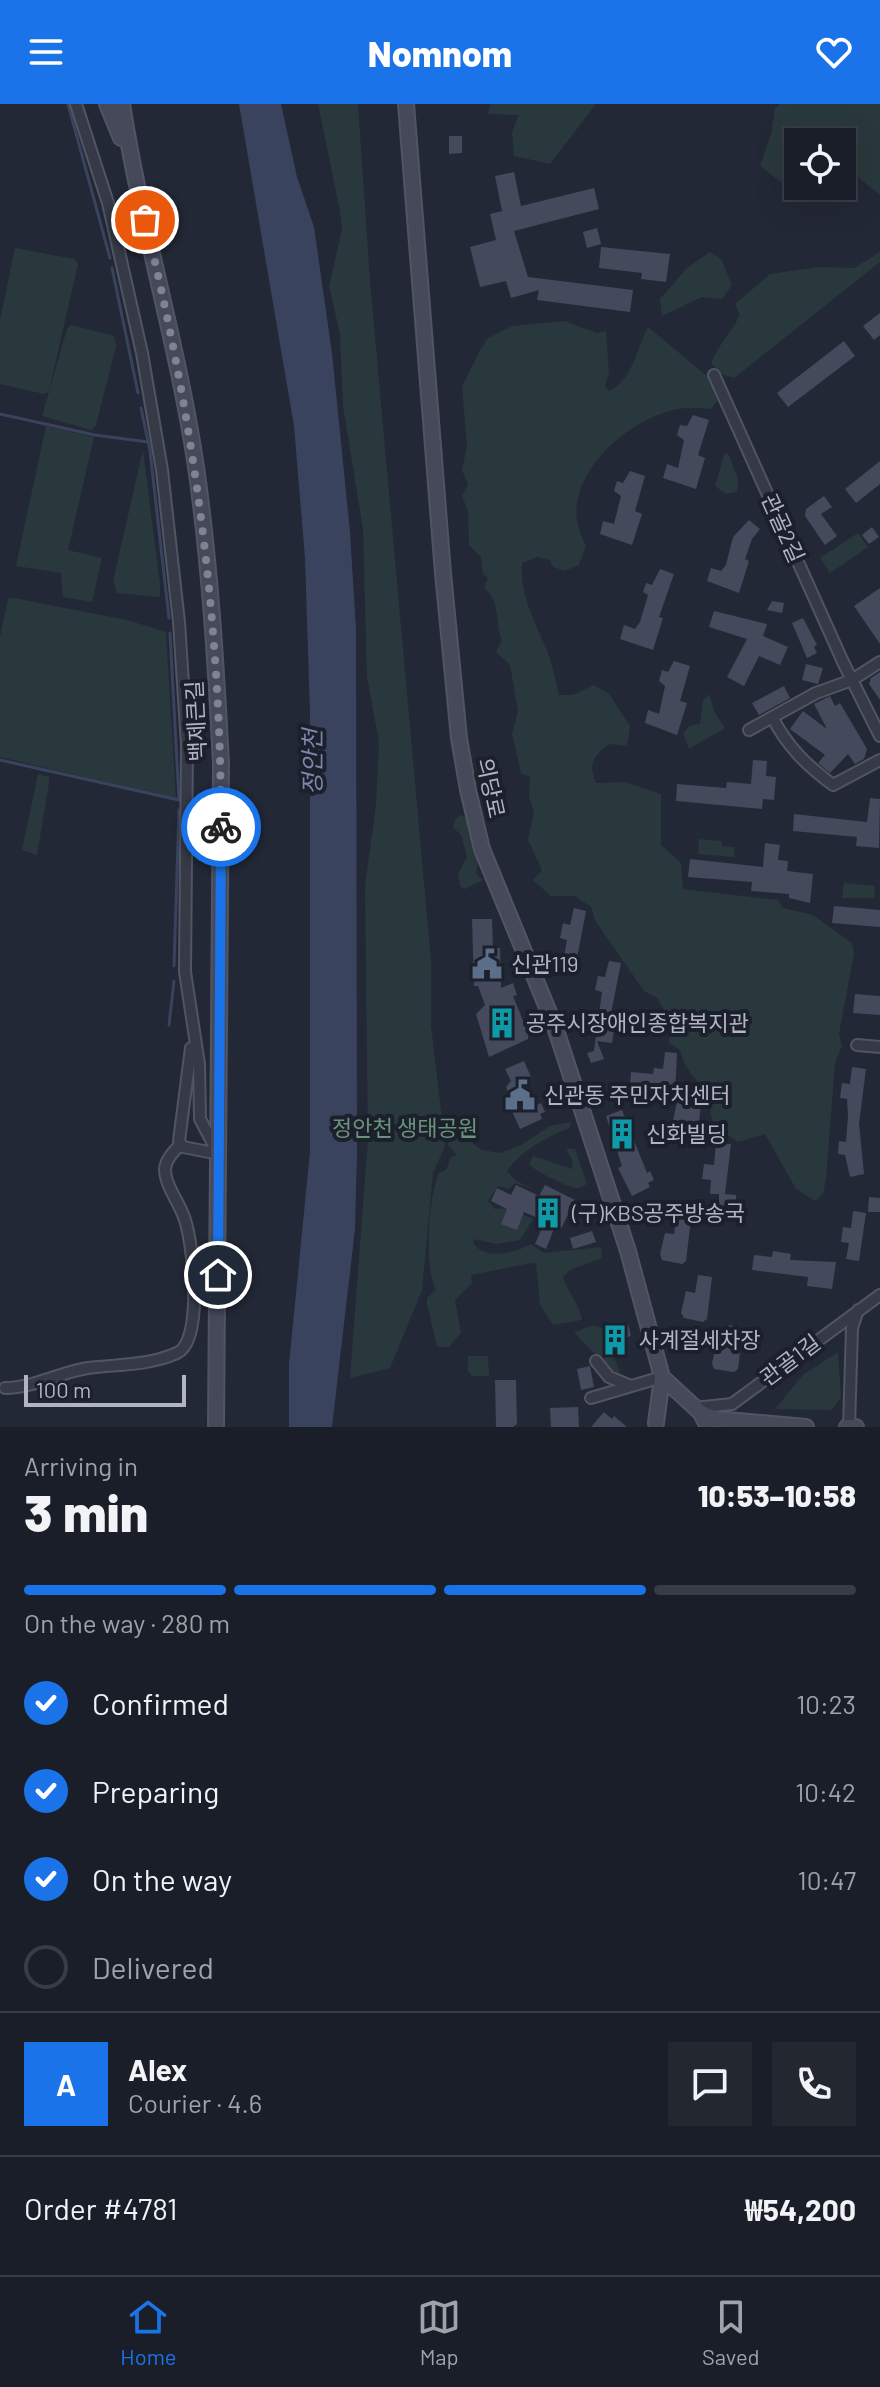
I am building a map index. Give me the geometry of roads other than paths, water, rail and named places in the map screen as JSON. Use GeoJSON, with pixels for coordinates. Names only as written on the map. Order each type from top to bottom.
{"type":"FeatureCollection","features":[{"type":"Feature","properties":{"kind":"main road","name":"백제큰길"},"geometry":{"type":"LineString","coordinates":[[107,104],[131,164]]}},
{"type":"Feature","properties":{"kind":"main road","name":"백제큰길"},"geometry":{"type":"LineString","coordinates":[[122,104],[131,164],[165,303],[196,467],[208,580],[221,764],[216,1427]]}},
{"type":"Feature","properties":{"kind":"main road","name":"의당로"},"geometry":{"type":"LineString","coordinates":[[406,104],[443,573],[459,738],[468,790],[482,849],[555,1027],[590,1127],[662,1377]]}},
{"type":"Feature","properties":{"kind":"main road"},"geometry":{"type":"LineString","coordinates":[[662,1377],[700,1416]]}},
{"type":"Feature","properties":{"kind":"main road"},"geometry":{"type":"LineString","coordinates":[[655,1425],[662,1377]]}},
{"type":"Feature","properties":{"kind":"main road"},"geometry":{"type":"LineString","coordinates":[[655,1425],[667,1410],[675,1406],[716,1419],[806,1427]]}},
{"type":"Feature","properties":{"kind":"main road"},"geometry":{"type":"LineString","coordinates":[[848,1427],[856,1427]]}},
{"type":"Feature","properties":{"kind":"street"},"geometry":{"type":"LineString","coordinates":[[76,104],[108,203],[142,353],[162,470],[179,622],[187,745],[185,972],[199,1064],[200,1119],[219,1154]]}},
{"type":"Feature","properties":{"kind":"street","name":"관골2길"},"geometry":{"type":"LineString","coordinates":[[714,375],[880,736]]}},
{"type":"Feature","properties":{"kind":"street"},"geometry":{"type":"LineString","coordinates":[[749,730],[816,693],[852,680],[880,662]]}},
{"type":"Feature","properties":{"kind":"street"},"geometry":{"type":"LineString","coordinates":[[772,717],[786,743],[803,762],[833,785],[880,760]]}},
{"type":"Feature","properties":{"kind":"street"},"geometry":{"type":"LineString","coordinates":[[5,1388],[87,1368],[148,1364],[178,1353],[188,1343],[194,1302],[192,1250],[184,1217],[166,1177],[165,1164],[181,1144],[192,1029]]}},
{"type":"Feature","properties":{"kind":"street"},"geometry":{"type":"LineString","coordinates":[[857,1045],[880,1047]]}},
{"type":"Feature","properties":{"kind":"street"},"geometry":{"type":"LineString","coordinates":[[181,1144],[219,1154]]}},
{"type":"Feature","properties":{"kind":"street","name":"관골1길"},"geometry":{"type":"LineString","coordinates":[[700,1416],[732,1404],[880,1295]]}},
{"type":"Feature","properties":{"kind":"street"},"geometry":{"type":"LineString","coordinates":[[848,1427],[852,1328],[860,1307]]}},
{"type":"Feature","properties":{"kind":"street"},"geometry":{"type":"LineString","coordinates":[[596,1361],[609,1377],[631,1386]]}},
{"type":"Feature","properties":{"kind":"street"},"geometry":{"type":"LineString","coordinates":[[591,1398],[662,1377]]}},
{"type":"Feature","properties":{"kind":"water","name":"정안천"},"geometry":{"type":"Polygon","coordinates":[[[239,104],[281,104],[297,177],[314,227],[332,353],[350,532],[356,629],[357,1154],[355,1229],[332,1427],[289,1427],[289,1364],[310,1152],[310,713],[305,558],[294,426],[239,104]]]}},
{"type":"Feature","properties":{"kind":"waterway"},"geometry":{"type":"LineString","coordinates":[[68,104],[110,258]]}},
{"type":"Feature","properties":{"kind":"waterway"},"geometry":{"type":"LineString","coordinates":[[112,268],[138,393]]}},
{"type":"Feature","properties":{"kind":"waterway"},"geometry":{"type":"LineString","coordinates":[[141,408],[150,451],[169,618]]}},
{"type":"Feature","properties":{"kind":"waterway"},"geometry":{"type":"LineString","coordinates":[[0,414],[95,435],[148,442]]}},
{"type":"Feature","properties":{"kind":"waterway"},"geometry":{"type":"LineString","coordinates":[[0,760],[179,800],[170,633]]}},
{"type":"Feature","properties":{"kind":"waterway"},"geometry":{"type":"LineString","coordinates":[[174,966],[179,810]]}},
{"type":"Feature","properties":{"kind":"waterway"},"geometry":{"type":"LineString","coordinates":[[169,1025],[174,981]]}},
{"type":"Feature","properties":{"kind":"place","name":"신관119"},"geometry":{"type":"Point","coordinates":[487,964]}},
{"type":"Feature","properties":{"kind":"place","name":"공주시장애인종합복지관"},"geometry":{"type":"Point","coordinates":[502,1023]}},
{"type":"Feature","properties":{"kind":"place","name":"신관동 주민자치센터"},"geometry":{"type":"Point","coordinates":[520,1095]}},
{"type":"Feature","properties":{"kind":"place","name":"신화빌딩"},"geometry":{"type":"Point","coordinates":[622,1134]}},
{"type":"Feature","properties":{"kind":"place","name":"(구)KBS공주방송국"},"geometry":{"type":"Point","coordinates":[548,1213]}},
{"type":"Feature","properties":{"kind":"place","name":"사계절세차장"},"geometry":{"type":"Point","coordinates":[615,1340]}},
{"type":"Feature","properties":{"kind":"park label","name":"정안천 생태공원"},"geometry":{"type":"Point","coordinates":[405,1128]}}]}
